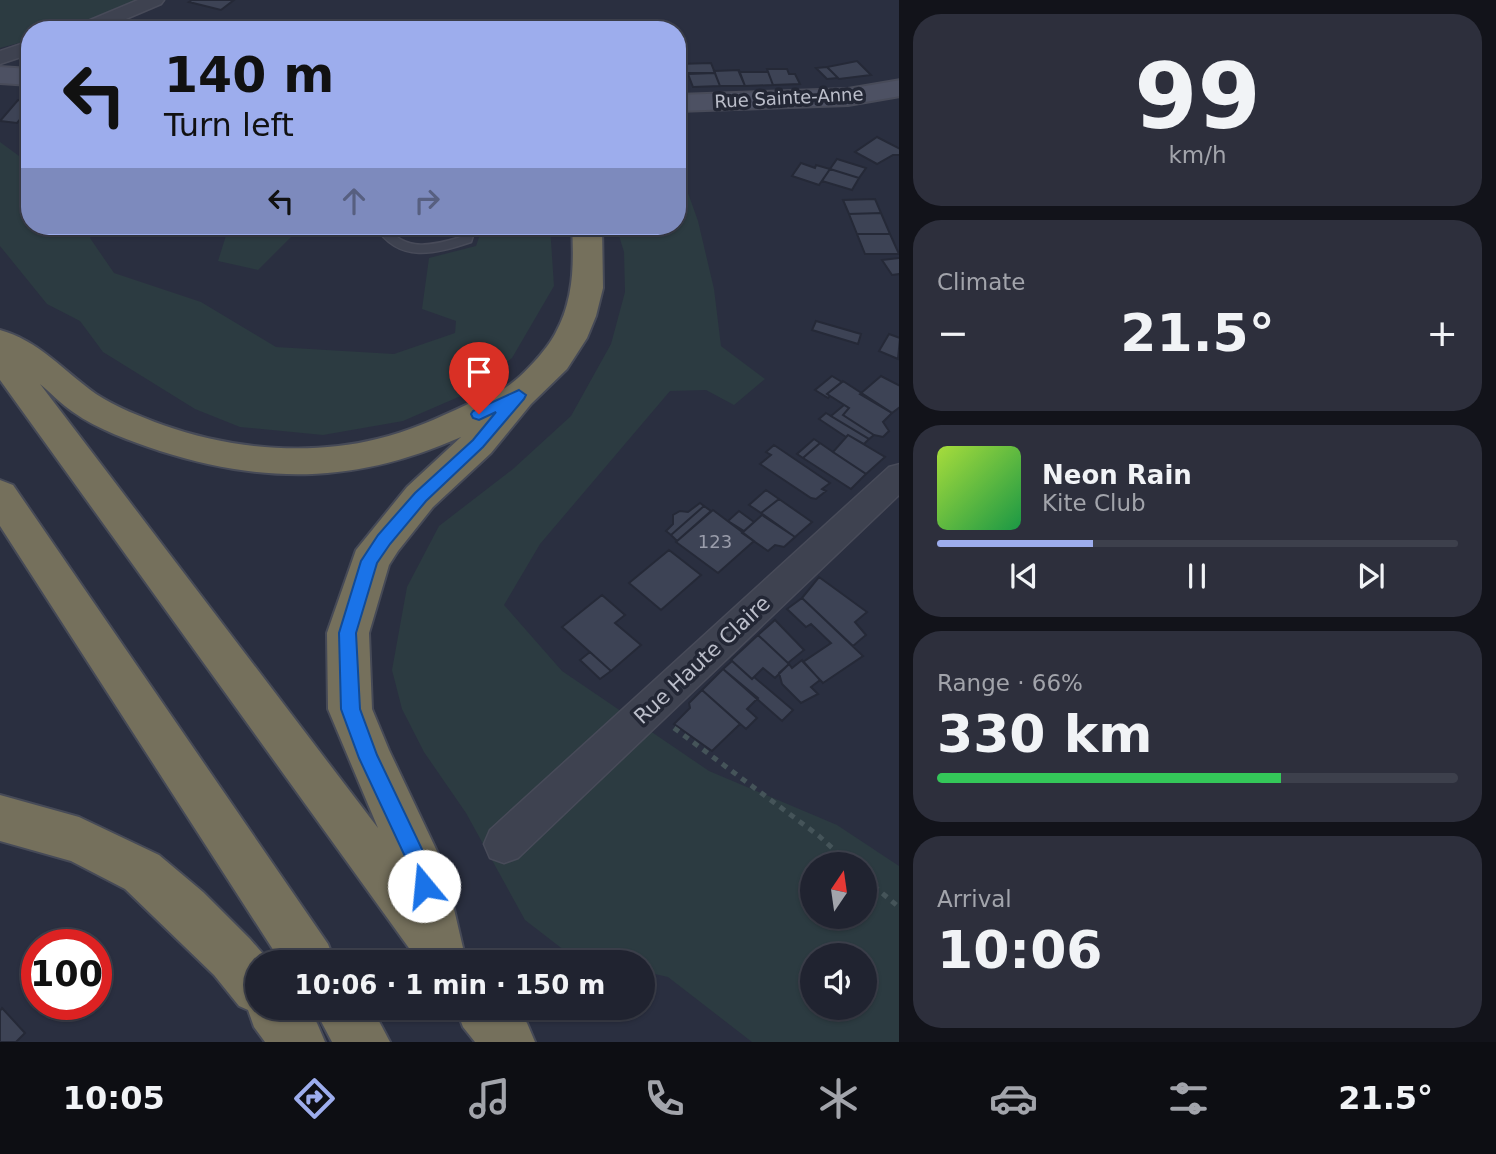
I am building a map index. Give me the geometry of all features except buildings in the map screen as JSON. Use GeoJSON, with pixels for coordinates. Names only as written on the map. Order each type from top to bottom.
{"type":"FeatureCollection","features":[{"type":"Feature","properties":{"kind":"highway"},"geometry":{"type":"LineString","coordinates":[[442,950],[420,866],[369,758],[351,709],[348,633],[370,561],[384,540],[420,497],[478,443],[519,395],[555,361],[580,316],[589,261],[588,235]]}},
{"type":"Feature","properties":{"kind":"highway"},"geometry":{"type":"LineString","coordinates":[[0,341],[44,369],[89,406],[148,435],[246,459],[310,460],[359,457],[438,434],[519,395]]}},
{"type":"Feature","properties":{"kind":"highway"},"geometry":{"type":"LineString","coordinates":[[0,355],[439,950]]}},
{"type":"Feature","properties":{"kind":"highway"},"geometry":{"type":"LineString","coordinates":[[0,495],[302,950]]}},
{"type":"Feature","properties":{"kind":"highway"},"geometry":{"type":"LineString","coordinates":[[0,818],[79,840],[142,872],[185,909],[245,973]]}},
{"type":"Feature","properties":{"kind":"highway"},"geometry":{"type":"LineString","coordinates":[[282,1020],[298,1042]]}},
{"type":"Feature","properties":{"kind":"highway"},"geometry":{"type":"LineString","coordinates":[[348,1020],[363,1042]]}},
{"type":"Feature","properties":{"kind":"highway"},"geometry":{"type":"LineString","coordinates":[[491,1020],[508,1042]]}},
{"type":"Feature","properties":{"kind":"main road"},"geometry":{"type":"LineString","coordinates":[[0,75],[21,76]]}},
{"type":"Feature","properties":{"kind":"main road","name":"Rue Sainte-Anne"},"geometry":{"type":"LineString","coordinates":[[686,103],[838,98],[899,88]]}},
{"type":"Feature","properties":{"kind":"street"},"geometry":{"type":"LineString","coordinates":[[104,21],[154,0]]}},
{"type":"Feature","properties":{"kind":"street"},"geometry":{"type":"LineString","coordinates":[[0,58],[21,50]]}},
{"type":"Feature","properties":{"kind":"street","name":"Rue Haute Claire"},"geometry":{"type":"LineString","coordinates":[[504,844],[899,475]]}},
{"type":"Feature","properties":{"kind":"lane"},"geometry":{"type":"LineString","coordinates":[[388,235],[391,240],[409,247],[444,247],[467,239],[468,235]]}},
{"type":"Feature","properties":{"kind":"path"},"geometry":{"type":"LineString","coordinates":[[652,707],[685,739],[819,836],[837,852]]}},
{"type":"Feature","properties":{"kind":"path"},"geometry":{"type":"LineString","coordinates":[[877,889],[899,908]]}},
{"type":"Feature","properties":{"kind":"shaded area"},"geometry":{"type":"Polygon","coordinates":[[[0,0],[145,0],[94,21],[21,21],[21,42],[0,48],[0,0]]]}},
{"type":"Feature","properties":{"kind":"shaded area"},"geometry":{"type":"Polygon","coordinates":[[[0,142],[21,157],[21,235],[92,235],[90,238],[114,273],[201,302],[276,347],[394,354],[455,333],[456,321],[422,309],[429,258],[476,246],[480,235],[551,235],[554,286],[512,358],[470,392],[403,421],[323,435],[240,427],[195,409],[103,352],[80,321],[47,304],[0,246],[0,142]]]}},
{"type":"Feature","properties":{"kind":"shaded area"},"geometry":{"type":"Polygon","coordinates":[[[686,187],[698,221],[714,289],[721,346],[765,379],[734,405],[706,390],[670,391],[540,544],[504,605],[562,671],[709,771],[837,825],[899,866],[899,1042],[752,1042],[668,977],[655,974],[655,950],[564,950],[525,920],[466,813],[424,752],[402,709],[392,670],[407,587],[439,526],[513,469],[571,416],[611,344],[625,292],[624,252],[619,235],[686,235],[686,187]]]}},
{"type":"Feature","properties":{"kind":"shaded area"},"geometry":{"type":"Polygon","coordinates":[[[226,235],[292,235],[258,270],[218,261],[226,235]]]}},
{"type":"Feature","properties":{"kind":"route"},"geometry":{"type":"LineString","coordinates":[[424,886],[420,866],[369,758],[351,709],[348,633],[370,561],[384,540],[420,497],[478,443],[519,395],[479,414]]}}]}
